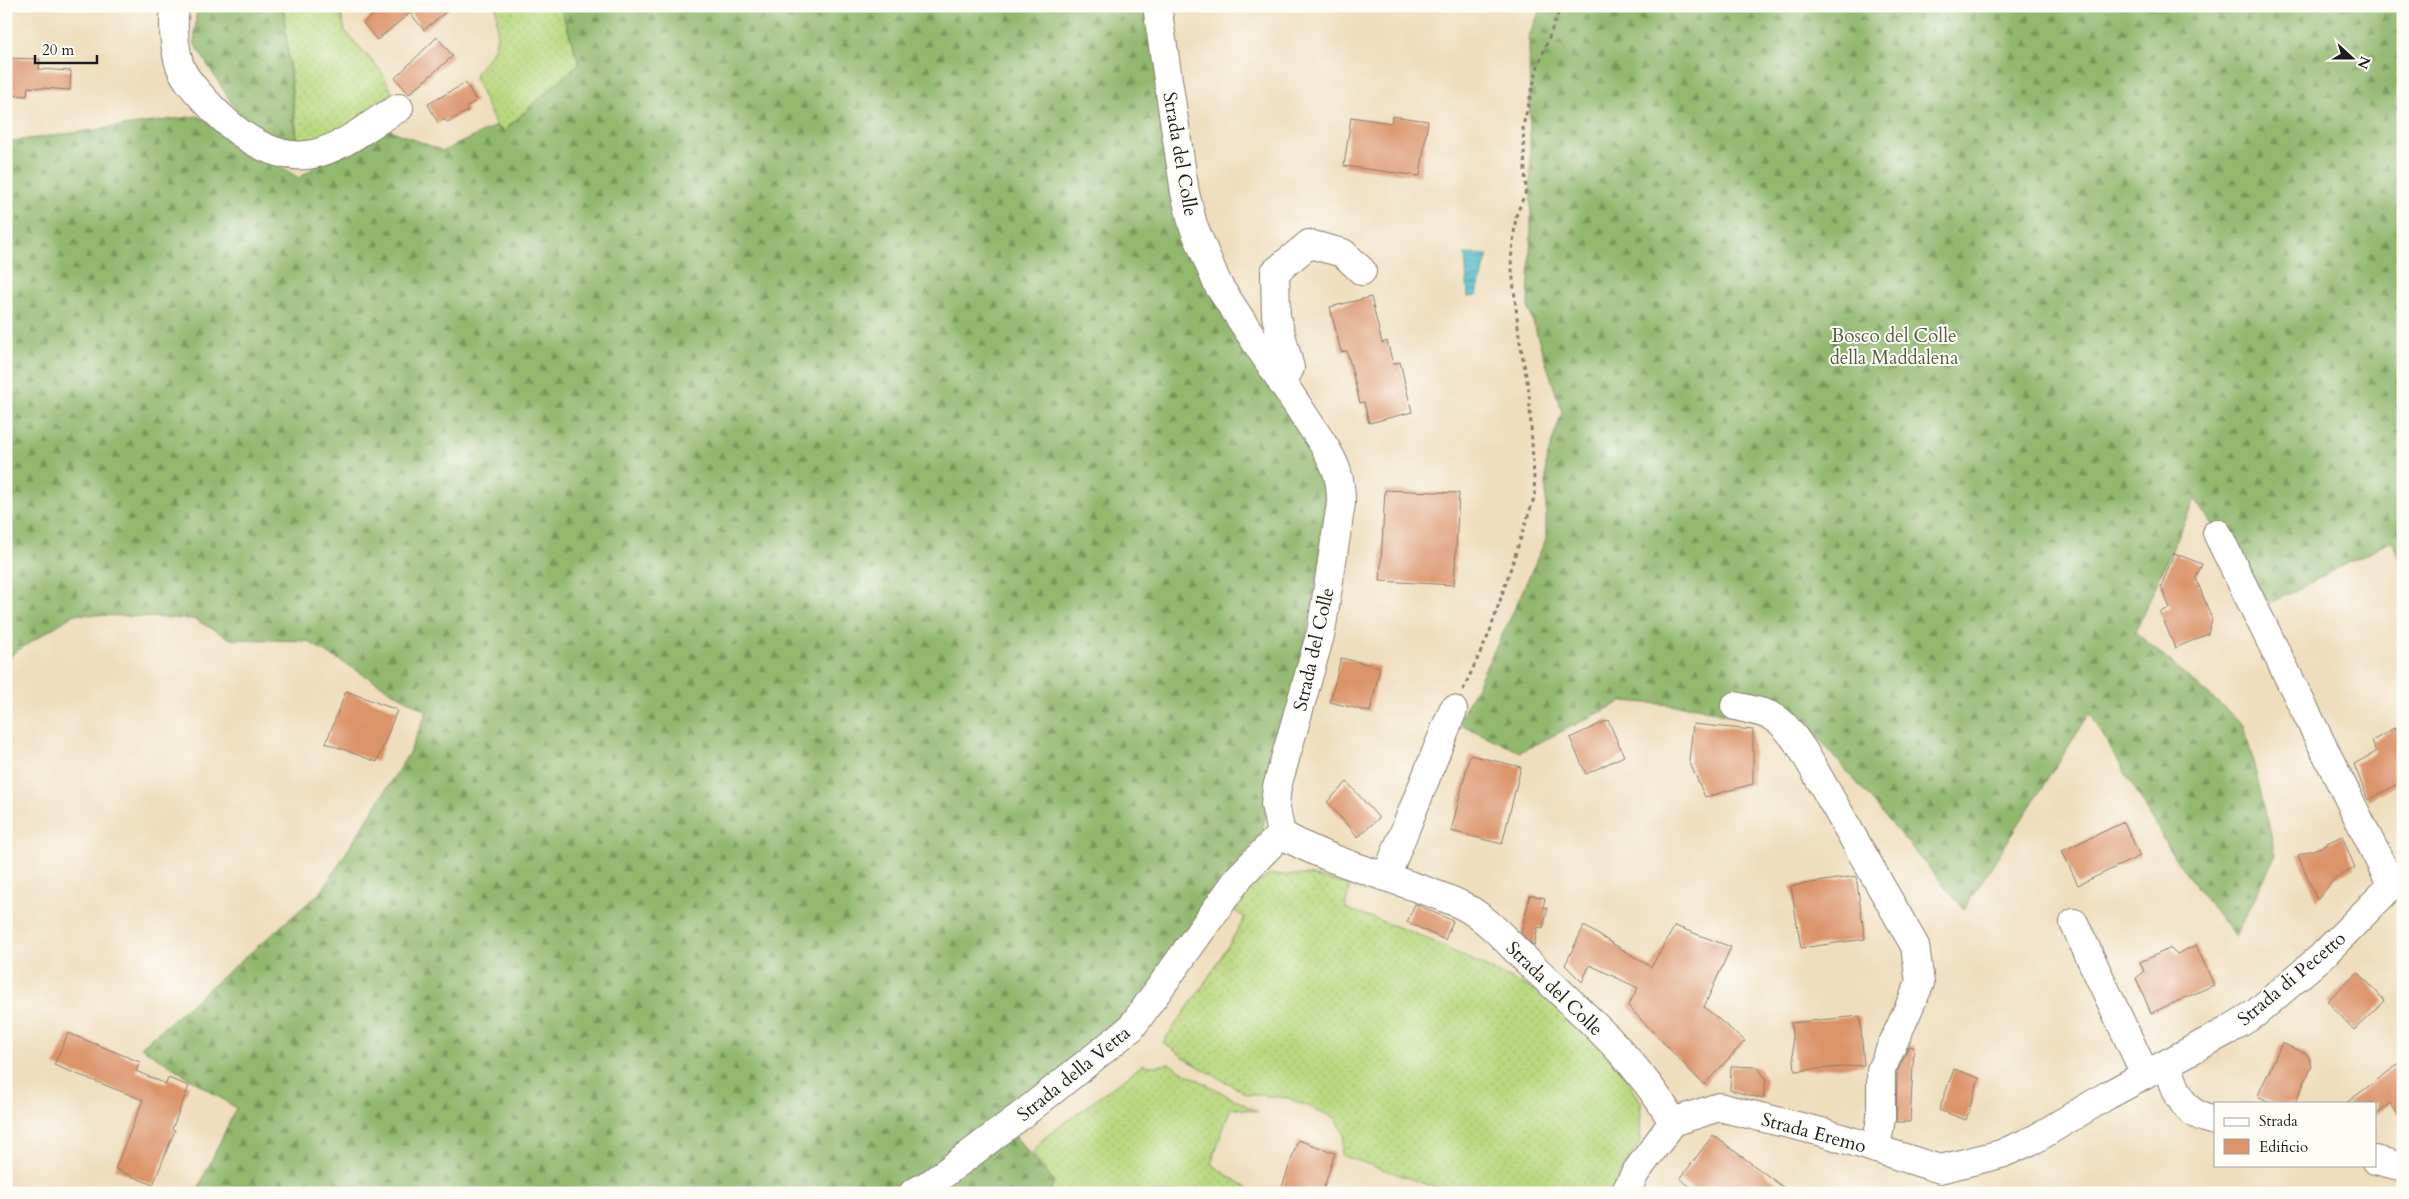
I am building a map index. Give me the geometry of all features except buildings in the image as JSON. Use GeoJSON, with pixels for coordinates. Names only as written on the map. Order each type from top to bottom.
{"type":"FeatureCollection","features":[{"type":"Feature","properties":{"kind":"street"},"geometry":{"type":"LineString","coordinates":[[176,6],[174,21],[176,46],[179,64],[188,81],[216,113],[255,143],[272,150],[310,154],[342,144],[372,122],[399,108]]}},
{"type":"Feature","properties":{"kind":"street","name":"Strada del Colle"},"geometry":{"type":"LineString","coordinates":[[1157,6],[1185,193],[1193,225],[1218,285],[1338,468],[1341,483],[1341,503],[1321,632],[1277,787],[1275,804],[1281,834],[1308,850],[1459,903],[1485,921],[1603,1033],[1640,1072],[1673,1122]]}},
{"type":"Feature","properties":{"kind":"street"},"geometry":{"type":"LineString","coordinates":[[1282,383],[1290,368],[1276,316],[1275,272],[1309,244],[1343,254],[1362,271]]}},
{"type":"Feature","properties":{"kind":"street"},"geometry":{"type":"LineString","coordinates":[[2217,533],[2398,880]]}},
{"type":"Feature","properties":{"kind":"street"},"geometry":{"type":"LineString","coordinates":[[1735,706],[1778,718],[1786,725],[1803,750],[1916,946],[1920,983],[1881,1070],[1881,1118],[1876,1149]]}},
{"type":"Feature","properties":{"kind":"street"},"geometry":{"type":"LineString","coordinates":[[1386,877],[1453,710]]}},
{"type":"Feature","properties":{"kind":"street","name":"Strada della Vetta"},"geometry":{"type":"LineString","coordinates":[[913,1193],[933,1182],[1023,1114],[1131,1028],[1240,876],[1281,834]]}},
{"type":"Feature","properties":{"kind":"street","name":"Strada di Pecetto"},"geometry":{"type":"LineString","coordinates":[[2036,1139],[2256,1013],[2321,957],[2398,880]]}},
{"type":"Feature","properties":{"kind":"street"},"geometry":{"type":"LineString","coordinates":[[2074,922],[2156,1069],[2182,1104],[2206,1119],[2214,1121]]}},
{"type":"Feature","properties":{"kind":"street","name":"Strada Eremo"},"geometry":{"type":"LineString","coordinates":[[1673,1122],[1719,1107],[1822,1132],[1940,1169],[2001,1154],[2036,1139]]}},
{"type":"Feature","properties":{"kind":"street"},"geometry":{"type":"LineString","coordinates":[[1625,1193],[1636,1172],[1673,1122]]}},
{"type":"Feature","properties":{"kind":"street"},"geometry":{"type":"LineString","coordinates":[[2376,1160],[2403,1167]]}},
{"type":"Feature","properties":{"kind":"path"},"geometry":{"type":"LineString","coordinates":[[1453,710],[1489,634],[1535,495],[1529,392],[1519,336],[1512,260],[1516,216],[1526,191],[1523,126],[1538,66],[1561,6]]}},
{"type":"Feature","properties":{"kind":"green space"},"geometry":{"type":"Polygon","coordinates":[[[197,6],[283,6],[297,145],[241,118],[194,43],[197,6]]]}},
{"type":"Feature","properties":{"kind":"green space"},"geometry":{"type":"Polygon","coordinates":[[[283,6],[339,6],[345,31],[381,71],[398,104],[332,138],[298,145],[283,6]]]}},
{"type":"Feature","properties":{"kind":"green space"},"geometry":{"type":"Polygon","coordinates":[[[496,6],[560,6],[579,63],[504,131],[496,126],[475,78],[477,71],[491,54],[496,43],[496,6]]]}},
{"type":"Feature","properties":{"kind":"green space"},"geometry":{"type":"Polygon","coordinates":[[[560,6],[1155,6],[1200,273],[1327,469],[1322,550],[1302,658],[1263,829],[1122,1022],[1001,1120],[1054,1182],[1049,1193],[196,1193],[236,1108],[141,1047],[322,891],[409,753],[427,712],[307,641],[231,639],[194,619],[75,614],[12,654],[6,668],[6,142],[197,116],[299,178],[375,124],[443,151],[496,126],[504,131],[579,63],[560,6]]]}},
{"type":"Feature","properties":{"kind":"green space","name":"Bosco del Colle della Maddalena"},"geometry":{"type":"Polygon","coordinates":[[[1542,6],[2403,6],[2403,571],[2392,540],[2269,604],[2195,499],[2135,632],[2244,725],[2276,855],[2235,937],[2178,863],[2090,713],[1964,909],[1817,736],[1696,707],[1623,701],[1520,752],[1458,723],[1509,621],[1546,539],[1546,461],[1562,412],[1528,307],[1531,229],[1529,36],[1542,6]]]}},
{"type":"Feature","properties":{"kind":"green space"},"geometry":{"type":"Polygon","coordinates":[[[1270,875],[1307,875],[1350,885],[1345,908],[1419,935],[1545,995],[1611,1054],[1641,1102],[1640,1141],[1610,1193],[1452,1193],[1341,1155],[1344,1135],[1336,1118],[1288,1098],[1247,1094],[1189,1061],[1163,1042],[1201,989],[1245,918],[1228,906],[1246,889],[1270,875]]]}},
{"type":"Feature","properties":{"kind":"green space"},"geometry":{"type":"Polygon","coordinates":[[[1144,1064],[1150,1066],[1169,1064],[1258,1112],[1231,1107],[1211,1164],[1254,1193],[1049,1193],[1054,1182],[1032,1154],[1043,1139],[1144,1064]]]}},
{"type":"Feature","properties":{"kind":"water"},"geometry":{"type":"Polygon","coordinates":[[[1465,254],[1488,255],[1476,296],[1468,297],[1465,254]]]}}]}
